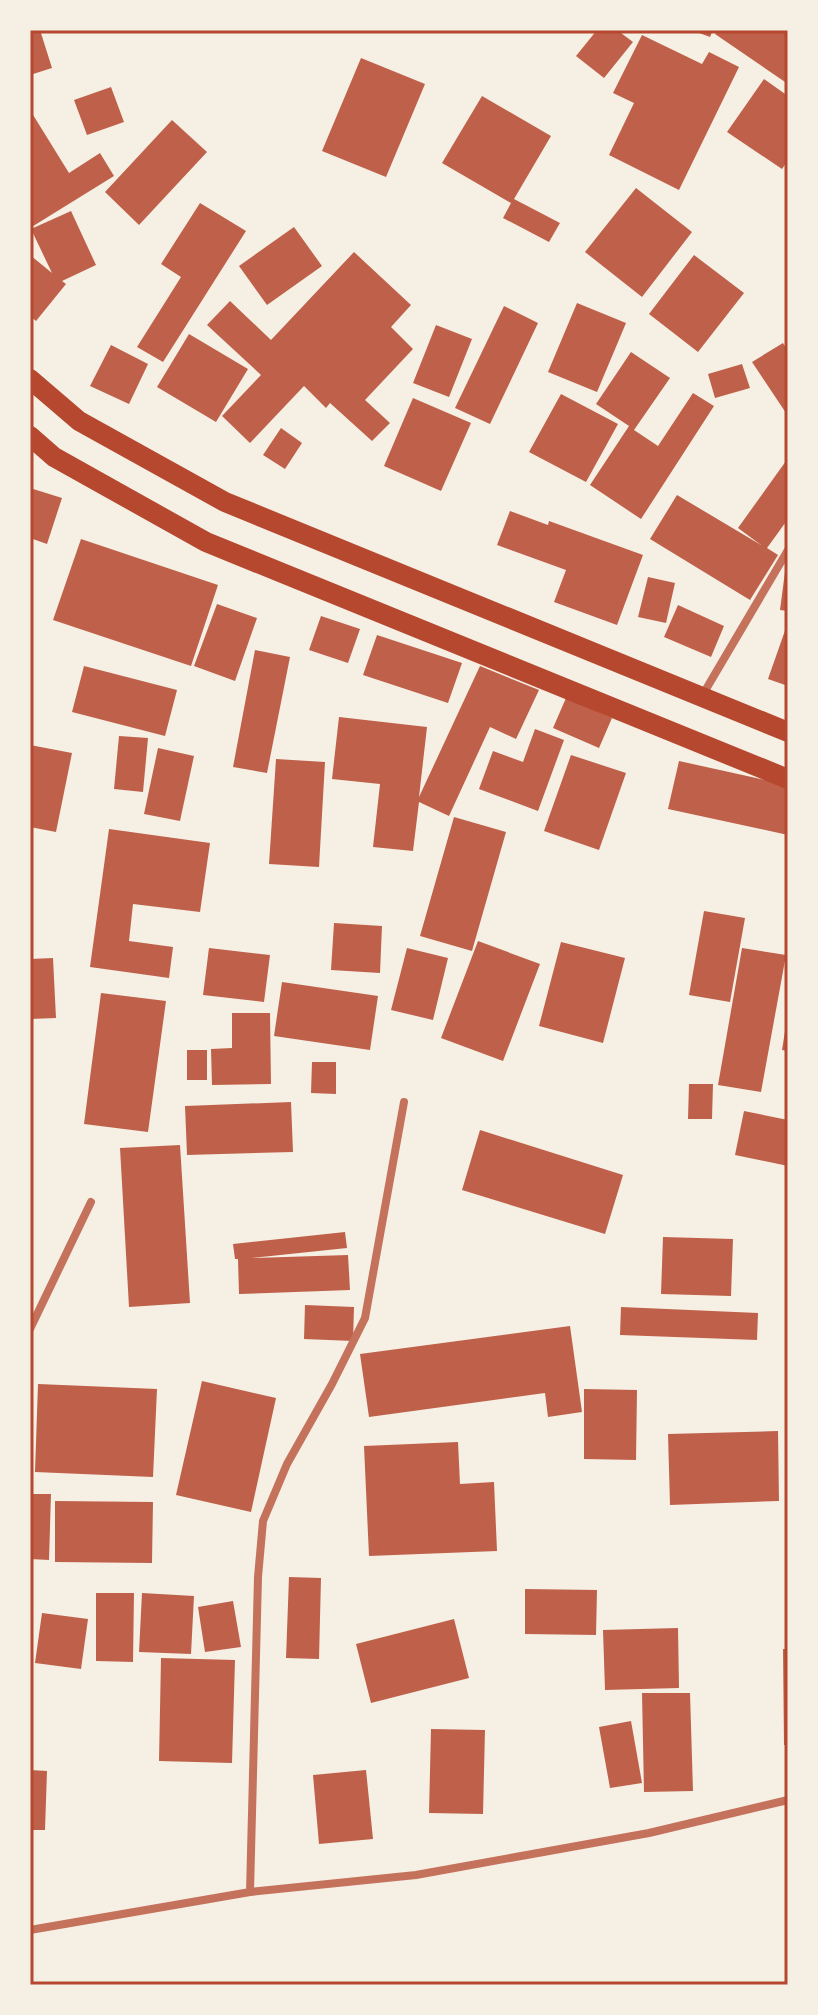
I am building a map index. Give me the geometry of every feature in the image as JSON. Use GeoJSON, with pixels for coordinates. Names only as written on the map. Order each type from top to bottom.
{"type":"FeatureCollection","features":[{"type":"Feature","properties":{"kind":"main road"},"geometry":{"type":"LineString","coordinates":[[30,379],[79,421],[225,502],[788,732]]}},
{"type":"Feature","properties":{"kind":"main road"},"geometry":{"type":"LineString","coordinates":[[30,436],[54,457],[206,542],[788,779]]}},
{"type":"Feature","properties":{"kind":"street"},"geometry":{"type":"LineString","coordinates":[[702,696],[788,550]]}},
{"type":"Feature","properties":{"kind":"street"},"geometry":{"type":"LineString","coordinates":[[250,1892],[258,1577],[263,1521],[287,1464],[365,1318],[404,1102]]}},
{"type":"Feature","properties":{"kind":"street"},"geometry":{"type":"LineString","coordinates":[[30,1329],[91,1202]]}},
{"type":"Feature","properties":{"kind":"street"},"geometry":{"type":"LineString","coordinates":[[30,1930],[250,1892],[416,1875],[649,1833],[788,1800]]}},
{"type":"Feature","properties":{"kind":"building"},"geometry":{"type":"Polygon","coordinates":[[[30,30],[40,30],[52,68],[30,75],[30,30]]]}},
{"type":"Feature","properties":{"kind":"building"},"geometry":{"type":"Polygon","coordinates":[[[597,30],[617,30],[633,42],[604,78],[576,56],[597,30]]]}},
{"type":"Feature","properties":{"kind":"building"},"geometry":{"type":"Polygon","coordinates":[[[691,30],[713,30],[710,37],[691,30]]]}},
{"type":"Feature","properties":{"kind":"building"},"geometry":{"type":"Polygon","coordinates":[[[718,30],[788,30],[788,84],[715,34],[718,30]]]}},
{"type":"Feature","properties":{"kind":"building"},"geometry":{"type":"Polygon","coordinates":[[[642,35],[702,64],[709,52],[739,67],[679,190],[609,155],[634,103],[613,93],[642,35]]]}},
{"type":"Feature","properties":{"kind":"building"},"geometry":{"type":"Polygon","coordinates":[[[361,58],[425,84],[386,177],[322,151],[361,58]]]}},
{"type":"Feature","properties":{"kind":"building"},"geometry":{"type":"Polygon","coordinates":[[[764,79],[788,96],[788,160],[782,169],[727,132],[764,79]]]}},
{"type":"Feature","properties":{"kind":"building"},"geometry":{"type":"Polygon","coordinates":[[[111,87],[124,122],[87,135],[74,100],[111,87]]]}},
{"type":"Feature","properties":{"kind":"building"},"geometry":{"type":"Polygon","coordinates":[[[482,96],[551,136],[514,199],[560,223],[549,242],[503,218],[511,203],[442,163],[482,96]]]}},
{"type":"Feature","properties":{"kind":"building"},"geometry":{"type":"Polygon","coordinates":[[[30,110],[69,173],[100,153],[114,176],[30,228],[30,110]]]}},
{"type":"Feature","properties":{"kind":"building"},"geometry":{"type":"Polygon","coordinates":[[[172,120],[207,152],[139,225],[105,192],[172,120]]]}},
{"type":"Feature","properties":{"kind":"building"},"geometry":{"type":"Polygon","coordinates":[[[636,188],[692,232],[642,297],[585,252],[636,188]]]}},
{"type":"Feature","properties":{"kind":"building"},"geometry":{"type":"Polygon","coordinates":[[[200,203],[246,231],[163,362],[137,347],[181,277],[161,264],[200,203]]]}},
{"type":"Feature","properties":{"kind":"building"},"geometry":{"type":"Polygon","coordinates":[[[71,211],[96,265],[62,281],[66,284],[36,321],[30,316],[30,255],[52,273],[31,229],[71,211]]]}},
{"type":"Feature","properties":{"kind":"building"},"geometry":{"type":"Polygon","coordinates":[[[294,227],[322,266],[267,305],[239,266],[294,227]]]}},
{"type":"Feature","properties":{"kind":"building"},"geometry":{"type":"Polygon","coordinates":[[[354,252],[411,305],[391,327],[413,349],[365,400],[390,423],[372,441],[330,403],[326,408],[304,386],[250,443],[222,416],[261,375],[207,325],[230,301],[271,340],[354,252]]]}},
{"type":"Feature","properties":{"kind":"building"},"geometry":{"type":"Polygon","coordinates":[[[694,255],[744,293],[698,352],[649,314],[694,255]]]}},
{"type":"Feature","properties":{"kind":"building"},"geometry":{"type":"Polygon","coordinates":[[[577,303],[626,323],[597,392],[548,372],[577,303]]]}},
{"type":"Feature","properties":{"kind":"building"},"geometry":{"type":"Polygon","coordinates":[[[504,306],[538,323],[490,424],[455,408],[504,306]]]}},
{"type":"Feature","properties":{"kind":"building"},"geometry":{"type":"Polygon","coordinates":[[[436,325],[472,339],[449,397],[413,383],[436,325]]]}},
{"type":"Feature","properties":{"kind":"building"},"geometry":{"type":"Polygon","coordinates":[[[189,334],[248,369],[216,422],[157,387],[189,334]]]}},
{"type":"Feature","properties":{"kind":"building"},"geometry":{"type":"Polygon","coordinates":[[[783,343],[788,351],[788,416],[752,362],[783,343]]]}},
{"type":"Feature","properties":{"kind":"building"},"geometry":{"type":"Polygon","coordinates":[[[111,345],[148,364],[129,404],[90,386],[111,345]]]}},
{"type":"Feature","properties":{"kind":"building"},"geometry":{"type":"Polygon","coordinates":[[[631,352],[670,378],[634,430],[658,446],[693,393],[714,406],[641,519],[590,485],[629,426],[596,404],[631,352]]]}},
{"type":"Feature","properties":{"kind":"building"},"geometry":{"type":"Polygon","coordinates":[[[742,364],[750,388],[715,398],[708,374],[742,364]]]}},
{"type":"Feature","properties":{"kind":"building"},"geometry":{"type":"Polygon","coordinates":[[[561,394],[618,424],[586,482],[529,452],[561,394]]]}},
{"type":"Feature","properties":{"kind":"building"},"geometry":{"type":"Polygon","coordinates":[[[413,398],[471,423],[441,491],[384,466],[413,398]]]}},
{"type":"Feature","properties":{"kind":"building"},"geometry":{"type":"Polygon","coordinates":[[[281,428],[302,443],[285,469],[263,455],[281,428]]]}},
{"type":"Feature","properties":{"kind":"building"},"geometry":{"type":"Polygon","coordinates":[[[786,461],[788,519],[767,548],[778,555],[750,600],[650,539],[677,495],[761,545],[738,528],[786,461]]]}},
{"type":"Feature","properties":{"kind":"building"},"geometry":{"type":"Polygon","coordinates":[[[30,488],[62,498],[47,544],[30,538],[30,488]]]}},
{"type":"Feature","properties":{"kind":"building"},"geometry":{"type":"Polygon","coordinates":[[[510,511],[548,525],[549,521],[643,555],[617,625],[554,602],[566,570],[497,545],[510,511]]]}},
{"type":"Feature","properties":{"kind":"building"},"geometry":{"type":"Polygon","coordinates":[[[81,539],[218,585],[191,666],[53,620],[81,539]]]}},
{"type":"Feature","properties":{"kind":"building"},"geometry":{"type":"Polygon","coordinates":[[[788,564],[788,611],[780,610],[788,564]]]}},
{"type":"Feature","properties":{"kind":"building"},"geometry":{"type":"Polygon","coordinates":[[[648,577],[675,583],[666,623],[638,617],[648,577]]]}},
{"type":"Feature","properties":{"kind":"building"},"geometry":{"type":"Polygon","coordinates":[[[217,604],[257,618],[235,681],[194,666],[217,604]]]}},
{"type":"Feature","properties":{"kind":"building"},"geometry":{"type":"Polygon","coordinates":[[[678,605],[724,626],[711,657],[664,637],[678,605]]]}},
{"type":"Feature","properties":{"kind":"building"},"geometry":{"type":"Polygon","coordinates":[[[321,616],[360,629],[348,663],[309,650],[321,616]]]}},
{"type":"Feature","properties":{"kind":"building"},"geometry":{"type":"Polygon","coordinates":[[[788,622],[788,686],[768,679],[788,622]]]}},
{"type":"Feature","properties":{"kind":"building"},"geometry":{"type":"Polygon","coordinates":[[[377,635],[462,663],[448,703],[363,675],[377,635]]]}},
{"type":"Feature","properties":{"kind":"building"},"geometry":{"type":"Polygon","coordinates":[[[255,650],[290,657],[267,773],[233,767],[255,650]]]}},
{"type":"Feature","properties":{"kind":"building"},"geometry":{"type":"Polygon","coordinates":[[[84,666],[177,690],[165,736],[72,712],[84,666]]]}},
{"type":"Feature","properties":{"kind":"building"},"geometry":{"type":"Polygon","coordinates":[[[480,666],[539,690],[516,739],[490,727],[449,816],[419,802],[413,851],[373,847],[380,784],[332,779],[339,717],[427,727],[419,797],[480,666]]]}},
{"type":"Feature","properties":{"kind":"building"},"geometry":{"type":"Polygon","coordinates":[[[566,698],[612,718],[599,748],[553,728],[566,698]]]}},
{"type":"Feature","properties":{"kind":"building"},"geometry":{"type":"Polygon","coordinates":[[[535,729],[564,740],[538,811],[479,789],[493,751],[523,762],[535,729]]]}},
{"type":"Feature","properties":{"kind":"building"},"geometry":{"type":"Polygon","coordinates":[[[119,736],[148,738],[143,792],[114,789],[119,736]]]}},
{"type":"Feature","properties":{"kind":"building"},"geometry":{"type":"Polygon","coordinates":[[[30,745],[72,753],[56,832],[30,827],[30,745]]]}},
{"type":"Feature","properties":{"kind":"building"},"geometry":{"type":"Polygon","coordinates":[[[158,748],[194,756],[180,821],[144,814],[158,748]]]}},
{"type":"Feature","properties":{"kind":"building"},"geometry":{"type":"Polygon","coordinates":[[[571,755],[626,773],[599,850],[544,831],[571,755]]]}},
{"type":"Feature","properties":{"kind":"building"},"geometry":{"type":"Polygon","coordinates":[[[276,759],[325,762],[319,867],[269,864],[276,759]]]}},
{"type":"Feature","properties":{"kind":"building"},"geometry":{"type":"Polygon","coordinates":[[[679,761],[788,785],[788,835],[668,809],[679,761]]]}},
{"type":"Feature","properties":{"kind":"building"},"geometry":{"type":"Polygon","coordinates":[[[454,817],[506,832],[472,951],[420,936],[454,817]]]}},
{"type":"Feature","properties":{"kind":"building"},"geometry":{"type":"Polygon","coordinates":[[[109,829],[210,843],[200,912],[133,904],[129,941],[173,947],[169,978],[90,967],[109,829]]]}},
{"type":"Feature","properties":{"kind":"building"},"geometry":{"type":"Polygon","coordinates":[[[704,911],[745,918],[730,1002],[689,995],[704,911]]]}},
{"type":"Feature","properties":{"kind":"building"},"geometry":{"type":"Polygon","coordinates":[[[334,923],[382,926],[380,973],[331,970],[334,923]]]}},
{"type":"Feature","properties":{"kind":"building"},"geometry":{"type":"Polygon","coordinates":[[[478,941],[540,964],[503,1061],[441,1038],[478,941]]]}},
{"type":"Feature","properties":{"kind":"building"},"geometry":{"type":"Polygon","coordinates":[[[561,942],[625,958],[603,1043],[539,1026],[561,942]]]}},
{"type":"Feature","properties":{"kind":"building"},"geometry":{"type":"Polygon","coordinates":[[[209,948],[270,955],[264,1002],[203,995],[209,948]]]}},
{"type":"Feature","properties":{"kind":"building"},"geometry":{"type":"Polygon","coordinates":[[[407,948],[448,958],[433,1020],[391,1010],[407,948]]]}},
{"type":"Feature","properties":{"kind":"building"},"geometry":{"type":"Polygon","coordinates":[[[742,948],[786,955],[761,1092],[718,1085],[742,948]]]}},
{"type":"Feature","properties":{"kind":"building"},"geometry":{"type":"Polygon","coordinates":[[[53,958],[56,1018],[30,1019],[30,959],[53,958]]]}},
{"type":"Feature","properties":{"kind":"building"},"geometry":{"type":"Polygon","coordinates":[[[282,982],[378,996],[370,1050],[274,1036],[282,982]]]}},
{"type":"Feature","properties":{"kind":"building"},"geometry":{"type":"Polygon","coordinates":[[[101,993],[166,1001],[148,1132],[84,1124],[101,993]]]}},
{"type":"Feature","properties":{"kind":"building"},"geometry":{"type":"Polygon","coordinates":[[[232,1013],[270,1013],[271,1084],[212,1085],[211,1049],[232,1048],[232,1013]]]}},
{"type":"Feature","properties":{"kind":"building"},"geometry":{"type":"Polygon","coordinates":[[[788,1025],[788,1051],[782,1050],[788,1025]]]}},
{"type":"Feature","properties":{"kind":"building"},"geometry":{"type":"Polygon","coordinates":[[[187,1050],[207,1050],[207,1080],[187,1080],[187,1050]]]}},
{"type":"Feature","properties":{"kind":"building"},"geometry":{"type":"Polygon","coordinates":[[[312,1062],[336,1062],[336,1094],[311,1093],[312,1062]]]}},
{"type":"Feature","properties":{"kind":"building"},"geometry":{"type":"Polygon","coordinates":[[[689,1084],[713,1084],[712,1119],[688,1119],[689,1084]]]}},
{"type":"Feature","properties":{"kind":"building"},"geometry":{"type":"Polygon","coordinates":[[[291,1102],[293,1152],[187,1155],[185,1106],[291,1102]]]}},
{"type":"Feature","properties":{"kind":"building"},"geometry":{"type":"Polygon","coordinates":[[[744,1111],[788,1120],[788,1166],[735,1155],[744,1111]]]}},
{"type":"Feature","properties":{"kind":"building"},"geometry":{"type":"Polygon","coordinates":[[[480,1130],[623,1175],[605,1234],[462,1190],[480,1130]]]}},
{"type":"Feature","properties":{"kind":"building"},"geometry":{"type":"Polygon","coordinates":[[[180,1145],[190,1303],[129,1307],[120,1148],[180,1145]]]}},
{"type":"Feature","properties":{"kind":"building"},"geometry":{"type":"Polygon","coordinates":[[[345,1232],[347,1248],[252,1258],[348,1255],[350,1290],[239,1294],[238,1259],[235,1259],[233,1244],[345,1232]]]}},
{"type":"Feature","properties":{"kind":"building"},"geometry":{"type":"Polygon","coordinates":[[[663,1237],[733,1239],[731,1296],[661,1294],[663,1237]]]}},
{"type":"Feature","properties":{"kind":"building"},"geometry":{"type":"Polygon","coordinates":[[[305,1305],[354,1307],[353,1341],[304,1339],[305,1305]]]}},
{"type":"Feature","properties":{"kind":"building"},"geometry":{"type":"Polygon","coordinates":[[[621,1307],[758,1313],[757,1340],[620,1335],[621,1307]]]}},
{"type":"Feature","properties":{"kind":"building"},"geometry":{"type":"Polygon","coordinates":[[[570,1326],[582,1412],[548,1417],[545,1393],[369,1417],[360,1354],[570,1326]]]}},
{"type":"Feature","properties":{"kind":"building"},"geometry":{"type":"Polygon","coordinates":[[[202,1381],[276,1398],[251,1512],[176,1495],[202,1381]]]}},
{"type":"Feature","properties":{"kind":"building"},"geometry":{"type":"Polygon","coordinates":[[[38,1384],[157,1389],[153,1477],[35,1472],[38,1384]]]}},
{"type":"Feature","properties":{"kind":"building"},"geometry":{"type":"Polygon","coordinates":[[[584,1389],[637,1390],[636,1460],[584,1459],[584,1389]]]}},
{"type":"Feature","properties":{"kind":"building"},"geometry":{"type":"Polygon","coordinates":[[[778,1431],[779,1501],[670,1505],[668,1434],[778,1431]]]}},
{"type":"Feature","properties":{"kind":"building"},"geometry":{"type":"Polygon","coordinates":[[[458,1442],[460,1484],[494,1482],[497,1551],[369,1556],[364,1446],[458,1442]]]}},
{"type":"Feature","properties":{"kind":"building"},"geometry":{"type":"Polygon","coordinates":[[[30,1494],[51,1494],[49,1560],[30,1559],[30,1494]]]}},
{"type":"Feature","properties":{"kind":"building"},"geometry":{"type":"Polygon","coordinates":[[[55,1501],[153,1502],[152,1563],[55,1562],[55,1501]]]}},
{"type":"Feature","properties":{"kind":"building"},"geometry":{"type":"Polygon","coordinates":[[[289,1577],[321,1578],[319,1659],[286,1658],[289,1577]]]}},
{"type":"Feature","properties":{"kind":"building"},"geometry":{"type":"Polygon","coordinates":[[[525,1589],[597,1590],[596,1635],[525,1634],[525,1589]]]}},
{"type":"Feature","properties":{"kind":"building"},"geometry":{"type":"Polygon","coordinates":[[[96,1593],[134,1593],[133,1662],[96,1661],[96,1593]]]}},
{"type":"Feature","properties":{"kind":"building"},"geometry":{"type":"Polygon","coordinates":[[[142,1593],[194,1596],[191,1654],[139,1652],[142,1593]]]}},
{"type":"Feature","properties":{"kind":"building"},"geometry":{"type":"Polygon","coordinates":[[[233,1601],[241,1647],[205,1652],[198,1607],[233,1601]]]}},
{"type":"Feature","properties":{"kind":"building"},"geometry":{"type":"Polygon","coordinates":[[[42,1613],[88,1619],[81,1669],[35,1663],[42,1613]]]}},
{"type":"Feature","properties":{"kind":"building"},"geometry":{"type":"Polygon","coordinates":[[[454,1619],[469,1678],[371,1703],[356,1644],[454,1619]]]}},
{"type":"Feature","properties":{"kind":"building"},"geometry":{"type":"Polygon","coordinates":[[[678,1628],[679,1688],[605,1690],[603,1630],[678,1628]]]}},
{"type":"Feature","properties":{"kind":"building"},"geometry":{"type":"Polygon","coordinates":[[[783,1649],[788,1649],[788,1745],[784,1745],[783,1649]]]}},
{"type":"Feature","properties":{"kind":"building"},"geometry":{"type":"Polygon","coordinates":[[[161,1658],[235,1660],[232,1763],[159,1761],[161,1658]]]}},
{"type":"Feature","properties":{"kind":"building"},"geometry":{"type":"Polygon","coordinates":[[[642,1693],[690,1693],[693,1791],[644,1792],[642,1693]]]}},
{"type":"Feature","properties":{"kind":"building"},"geometry":{"type":"Polygon","coordinates":[[[631,1721],[642,1783],[610,1788],[599,1727],[631,1721]]]}},
{"type":"Feature","properties":{"kind":"building"},"geometry":{"type":"Polygon","coordinates":[[[431,1729],[485,1730],[483,1814],[429,1813],[431,1729]]]}},
{"type":"Feature","properties":{"kind":"building"},"geometry":{"type":"Polygon","coordinates":[[[30,1770],[47,1771],[45,1830],[30,1830],[30,1770]]]}},
{"type":"Feature","properties":{"kind":"building"},"geometry":{"type":"Polygon","coordinates":[[[366,1770],[373,1839],[319,1844],[313,1775],[366,1770]]]}}]}
